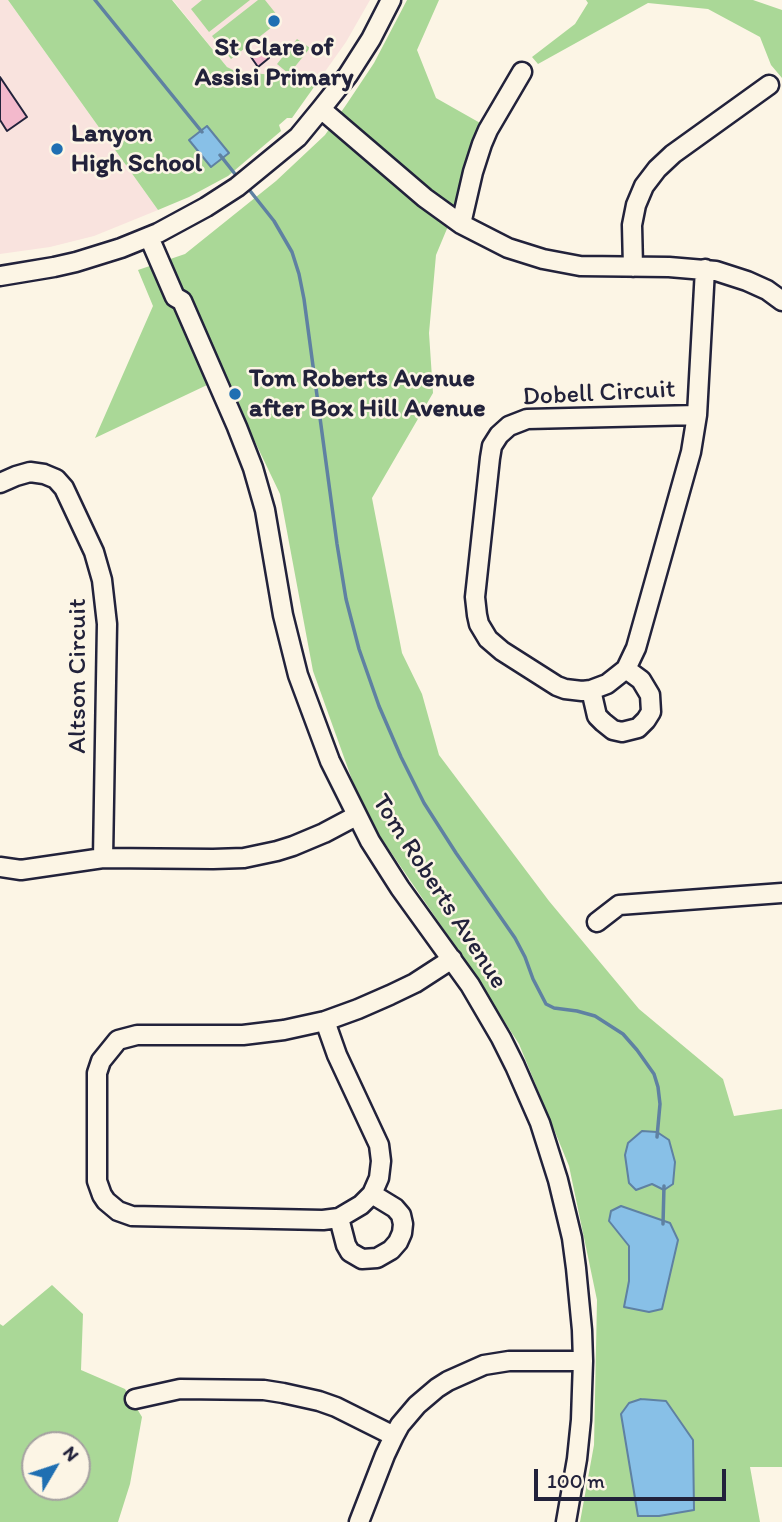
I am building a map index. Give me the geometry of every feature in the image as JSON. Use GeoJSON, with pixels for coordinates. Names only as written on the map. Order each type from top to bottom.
{"type":"FeatureCollection","features":[{"type":"Feature","properties":{"kind":"street"},"geometry":{"type":"LineString","coordinates":[[0,276],[76,262],[121,248],[153,235],[237,187],[298,137],[348,75],[391,0]]}},
{"type":"Feature","properties":{"kind":"street"},"geometry":{"type":"LineString","coordinates":[[461,225],[482,144],[523,72]]}},
{"type":"Feature","properties":{"kind":"street"},"geometry":{"type":"LineString","coordinates":[[633,267],[632,225],[644,186],[673,154],[769,85]]}},
{"type":"Feature","properties":{"kind":"street"},"geometry":{"type":"LineString","coordinates":[[321,109],[425,198],[461,225],[508,248],[543,259],[580,266],[705,269],[747,281],[767,290],[782,301]]}},
{"type":"Feature","properties":{"kind":"street","name":"Tom Roberts Avenue"},"geometry":{"type":"LineString","coordinates":[[153,235],[175,296],[182,302],[237,427],[256,478],[265,510],[283,615],[298,675],[330,761],[369,841],[470,985],[501,1038],[526,1091],[558,1180],[573,1248],[583,1360],[577,1460],[566,1522]]}},
{"type":"Feature","properties":{"kind":"street","name":"Dobell Circuit"},"geometry":{"type":"LineString","coordinates":[[626,668],[636,648],[691,452],[697,415],[705,269]]}},
{"type":"Feature","properties":{"kind":"street","name":"Dobell Circuit"},"geometry":{"type":"LineString","coordinates":[[591,690],[557,686],[502,651],[488,639],[479,624],[475,597],[492,446],[509,426],[527,419],[697,415]]}},
{"type":"Feature","properties":{"kind":"street","name":"Altson Circuit"},"geometry":{"type":"LineString","coordinates":[[0,483],[30,472],[56,479],[64,488],[94,552],[102,580],[107,624],[103,859]]}},
{"type":"Feature","properties":{"kind":"street"},"geometry":{"type":"LineString","coordinates":[[626,668],[641,680],[650,695],[651,712],[638,728],[622,732],[613,730],[597,716],[591,690],[607,684],[626,668]]}},
{"type":"Feature","properties":{"kind":"street"},"geometry":{"type":"LineString","coordinates":[[0,867],[21,870],[103,859],[244,858],[293,846],[356,816]]}},
{"type":"Feature","properties":{"kind":"street"},"geometry":{"type":"LineString","coordinates":[[597,922],[619,905],[782,892]]}},
{"type":"Feature","properties":{"kind":"street"},"geometry":{"type":"LineString","coordinates":[[325,1021],[337,1055],[379,1145],[379,1178],[372,1194],[361,1205],[339,1218],[323,1220],[132,1216],[118,1211],[106,1201],[97,1181],[97,1073],[101,1061],[118,1040],[137,1035],[243,1035],[325,1021],[415,983],[452,959]]}},
{"type":"Feature","properties":{"kind":"street"},"geometry":{"type":"LineString","coordinates":[[339,1218],[350,1252],[362,1259],[377,1258],[391,1250],[402,1233],[401,1215],[396,1208],[372,1194]]}},
{"type":"Feature","properties":{"kind":"street"},"geometry":{"type":"LineString","coordinates":[[359,1522],[385,1455],[400,1425],[417,1405],[437,1388],[472,1369],[509,1361],[583,1360]]}},
{"type":"Feature","properties":{"kind":"street"},"geometry":{"type":"LineString","coordinates":[[135,1399],[180,1389],[264,1390],[336,1407],[394,1436]]}},
{"type":"Feature","properties":{"kind":"shaded area","name":"Lanyon High School"},"geometry":{"type":"Polygon","coordinates":[[[0,0],[8,0],[158,210],[94,236],[50,247],[0,254],[0,0]]]}},
{"type":"Feature","properties":{"kind":"shaded area","name":"St Clare of Assisi Primary"},"geometry":{"type":"Polygon","coordinates":[[[173,0],[370,0],[346,42],[319,80],[235,71],[227,67],[173,0]]]}},
{"type":"Feature","properties":{"kind":"green space"},"geometry":{"type":"Polygon","coordinates":[[[8,0],[172,0],[227,67],[235,71],[319,80],[292,118],[287,118],[279,125],[281,131],[228,176],[158,210],[8,0]]]}},
{"type":"Feature","properties":{"kind":"green space"},"geometry":{"type":"Polygon","coordinates":[[[202,0],[250,0],[209,32],[191,9],[202,0]]]}},
{"type":"Feature","properties":{"kind":"green space"},"geometry":{"type":"Polygon","coordinates":[[[258,0],[265,0],[281,20],[231,59],[212,36],[258,0]]]}},
{"type":"Feature","properties":{"kind":"green space"},"geometry":{"type":"Polygon","coordinates":[[[407,0],[439,0],[417,50],[436,98],[489,128],[436,255],[429,333],[433,393],[372,498],[402,653],[422,694],[439,755],[549,901],[639,1009],[723,1079],[734,1116],[782,1109],[782,1467],[750,1467],[760,1522],[580,1522],[594,1445],[597,1300],[569,1166],[519,1044],[364,813],[313,671],[280,494],[224,377],[95,438],[153,306],[138,270],[185,254],[276,181],[325,135],[374,63],[407,0]]]}},
{"type":"Feature","properties":{"kind":"green space"},"geometry":{"type":"Polygon","coordinates":[[[586,0],[753,0],[782,10],[782,78],[771,65],[760,37],[708,9],[648,3],[538,64],[532,57],[575,24],[588,3],[586,0]]]}},
{"type":"Feature","properties":{"kind":"green space"},"geometry":{"type":"Polygon","coordinates":[[[297,39],[310,48],[289,74],[277,64],[297,39]]]}},
{"type":"Feature","properties":{"kind":"green space"},"geometry":{"type":"Polygon","coordinates":[[[52,1285],[83,1314],[81,1370],[125,1389],[142,1417],[130,1484],[118,1522],[0,1522],[0,1324],[3,1326],[52,1285]]]}},
{"type":"Feature","properties":{"kind":"water"},"geometry":{"type":"Polygon","coordinates":[[[207,126],[229,153],[211,167],[189,140],[207,126]]]}},
{"type":"Feature","properties":{"kind":"water"},"geometry":{"type":"Polygon","coordinates":[[[642,1131],[657,1132],[669,1140],[675,1162],[673,1184],[664,1190],[652,1184],[636,1190],[629,1183],[625,1155],[628,1143],[642,1131]]]}},
{"type":"Feature","properties":{"kind":"water"},"geometry":{"type":"Polygon","coordinates":[[[621,1206],[670,1223],[678,1240],[662,1309],[649,1312],[624,1307],[629,1281],[629,1246],[609,1221],[611,1211],[621,1206]]]}},
{"type":"Feature","properties":{"kind":"water"},"geometry":{"type":"Polygon","coordinates":[[[641,1399],[666,1401],[693,1440],[694,1510],[659,1516],[638,1516],[621,1414],[629,1403],[641,1399]]]}},
{"type":"Feature","properties":{"kind":"building"},"geometry":{"type":"Polygon","coordinates":[[[261,49],[269,58],[258,67],[251,57],[261,49]]]}},
{"type":"Feature","properties":{"kind":"building"},"geometry":{"type":"Polygon","coordinates":[[[0,77],[27,117],[7,131],[0,120],[0,77]]]}},
{"type":"Feature","properties":{"kind":"waterway"},"geometry":{"type":"LineString","coordinates":[[95,0],[202,132]]}},
{"type":"Feature","properties":{"kind":"waterway"},"geometry":{"type":"LineString","coordinates":[[220,155],[239,179]]}},
{"type":"Feature","properties":{"kind":"waterway"},"geometry":{"type":"LineString","coordinates":[[247,187],[274,221],[292,252],[299,274],[346,599],[359,649],[401,757],[424,803],[515,938],[546,1004],[595,1016],[623,1034],[654,1074],[660,1104],[657,1137]]}},
{"type":"Feature","properties":{"kind":"waterway"},"geometry":{"type":"LineString","coordinates":[[663,1224],[664,1186]]}},
{"type":"Feature","properties":{"kind":"place","name":"St Clare of Assisi Primary"},"geometry":{"type":"Point","coordinates":[274,21]}},
{"type":"Feature","properties":{"kind":"place","name":"Lanyon High School"},"geometry":{"type":"Point","coordinates":[57,149]}},
{"type":"Feature","properties":{"kind":"place","name":"Tom Roberts Avenue after Box Hill Avenue"},"geometry":{"type":"Point","coordinates":[235,394]}}]}
